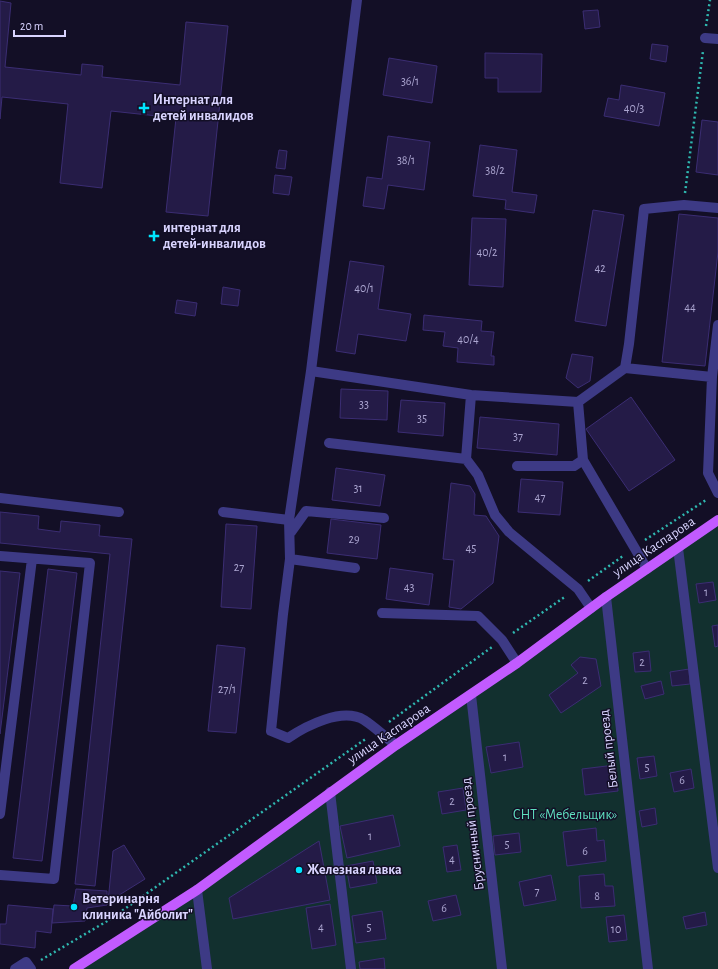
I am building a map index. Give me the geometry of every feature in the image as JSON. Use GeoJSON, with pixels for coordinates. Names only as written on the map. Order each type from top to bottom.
{"type":"FeatureCollection","features":[{"type":"Feature","properties":{"kind":"main road","name":"улица Каспарова"},"geometry":{"type":"LineString","coordinates":[[74,969],[197,890],[396,745],[517,663],[606,597],[718,520]]}},
{"type":"Feature","properties":{"kind":"street"},"geometry":{"type":"LineString","coordinates":[[357,0],[312,371],[289,520],[291,532],[290,558],[271,731],[288,738],[304,728],[339,716],[363,719],[396,745]]}},
{"type":"Feature","properties":{"kind":"street"},"geometry":{"type":"LineString","coordinates":[[705,38],[718,39]]}},
{"type":"Feature","properties":{"kind":"street"},"geometry":{"type":"LineString","coordinates":[[312,371],[471,395],[578,402],[624,368],[629,344],[644,209],[684,205],[718,208]]}},
{"type":"Feature","properties":{"kind":"street"},"geometry":{"type":"LineString","coordinates":[[718,325],[712,377],[708,473],[718,493]]}},
{"type":"Feature","properties":{"kind":"street"},"geometry":{"type":"LineString","coordinates":[[624,368],[712,377]]}},
{"type":"Feature","properties":{"kind":"street"},"geometry":{"type":"LineString","coordinates":[[471,395],[466,459],[478,475],[494,515],[509,532],[578,588],[591,608]]}},
{"type":"Feature","properties":{"kind":"street"},"geometry":{"type":"LineString","coordinates":[[578,402],[583,460],[636,547],[647,569]]}},
{"type":"Feature","properties":{"kind":"street"},"geometry":{"type":"LineString","coordinates":[[329,443],[466,459]]}},
{"type":"Feature","properties":{"kind":"street"},"geometry":{"type":"LineString","coordinates":[[517,466],[574,466],[583,460]]}},
{"type":"Feature","properties":{"kind":"street"},"geometry":{"type":"LineString","coordinates":[[0,498],[119,512]]}},
{"type":"Feature","properties":{"kind":"street"},"geometry":{"type":"LineString","coordinates":[[291,532],[306,511],[384,518]]}},
{"type":"Feature","properties":{"kind":"street"},"geometry":{"type":"LineString","coordinates":[[223,512],[289,520]]}},
{"type":"Feature","properties":{"kind":"street"},"geometry":{"type":"LineString","coordinates":[[678,548],[718,868]]}},
{"type":"Feature","properties":{"kind":"street"},"geometry":{"type":"LineString","coordinates":[[0,556],[90,563],[54,879],[0,874]]}},
{"type":"Feature","properties":{"kind":"street"},"geometry":{"type":"LineString","coordinates":[[290,558],[355,568]]}},
{"type":"Feature","properties":{"kind":"street"},"geometry":{"type":"LineString","coordinates":[[0,814],[32,559]]}},
{"type":"Feature","properties":{"kind":"street","name":"Белый проезд"},"geometry":{"type":"LineString","coordinates":[[606,597],[648,969]]}},
{"type":"Feature","properties":{"kind":"street"},"geometry":{"type":"LineString","coordinates":[[382,613],[478,616],[502,640],[517,663]]}},
{"type":"Feature","properties":{"kind":"street","name":"Брусничный проезд"},"geometry":{"type":"LineString","coordinates":[[471,695],[502,969]]}},
{"type":"Feature","properties":{"kind":"street"},"geometry":{"type":"LineString","coordinates":[[330,792],[351,969]]}},
{"type":"Feature","properties":{"kind":"street"},"geometry":{"type":"LineString","coordinates":[[197,890],[207,969]]}},
{"type":"Feature","properties":{"kind":"street"},"geometry":{"type":"LineString","coordinates":[[15,969],[26,962],[31,969]]}},
{"type":"Feature","properties":{"kind":"path"},"geometry":{"type":"LineString","coordinates":[[684,205],[710,0]]}},
{"type":"Feature","properties":{"kind":"green space","name":"СНТ «Мебельщик»"},"geometry":{"type":"Polygon","coordinates":[[[718,520],[718,969],[74,969],[197,890],[718,520]]]}},
{"type":"Feature","properties":{"kind":"building","name":"Интернат для детей инвалидов"},"geometry":{"type":"Polygon","coordinates":[[[0,1],[11,3],[5,67],[81,75],[82,64],[103,66],[102,77],[180,85],[186,22],[228,26],[208,216],[166,212],[176,118],[111,111],[102,188],[60,183],[68,104],[2,97],[0,119],[0,1]]]}},
{"type":"Feature","properties":{"kind":"building"},"geometry":{"type":"Polygon","coordinates":[[[598,10],[600,27],[585,29],[583,11],[598,10]]]}},
{"type":"Feature","properties":{"kind":"building"},"geometry":{"type":"Polygon","coordinates":[[[652,44],[668,46],[666,62],[650,59],[652,44]]]}},
{"type":"Feature","properties":{"kind":"building"},"geometry":{"type":"Polygon","coordinates":[[[485,53],[542,54],[541,92],[498,92],[498,78],[485,78],[485,53]]]}},
{"type":"Feature","properties":{"kind":"building"},"geometry":{"type":"Polygon","coordinates":[[[389,58],[437,66],[432,103],[383,95],[389,58]]]}},
{"type":"Feature","properties":{"kind":"building"},"geometry":{"type":"Polygon","coordinates":[[[621,85],[665,93],[659,126],[604,116],[608,98],[619,100],[621,85]]]}},
{"type":"Feature","properties":{"kind":"building"},"geometry":{"type":"Polygon","coordinates":[[[702,120],[718,122],[718,175],[696,172],[702,120]]]}},
{"type":"Feature","properties":{"kind":"building"},"geometry":{"type":"Polygon","coordinates":[[[388,136],[430,142],[424,190],[388,185],[384,209],[363,206],[367,177],[382,179],[388,136]]]}},
{"type":"Feature","properties":{"kind":"building"},"geometry":{"type":"Polygon","coordinates":[[[480,145],[517,150],[512,192],[537,195],[534,213],[505,209],[506,200],[473,196],[480,145]]]}},
{"type":"Feature","properties":{"kind":"building"},"geometry":{"type":"Polygon","coordinates":[[[279,150],[287,151],[285,169],[276,168],[279,150]]]}},
{"type":"Feature","properties":{"kind":"building"},"geometry":{"type":"Polygon","coordinates":[[[275,175],[292,177],[289,195],[273,193],[275,175]]]}},
{"type":"Feature","properties":{"kind":"building"},"geometry":{"type":"Polygon","coordinates":[[[593,210],[624,215],[606,326],[575,321],[593,210]]]}},
{"type":"Feature","properties":{"kind":"building"},"geometry":{"type":"Polygon","coordinates":[[[679,214],[718,218],[718,252],[705,366],[662,362],[679,214]]]}},
{"type":"Feature","properties":{"kind":"building"},"geometry":{"type":"Polygon","coordinates":[[[472,218],[506,219],[503,287],[469,285],[472,218]]]}},
{"type":"Feature","properties":{"kind":"building"},"geometry":{"type":"Polygon","coordinates":[[[350,261],[384,266],[378,309],[411,314],[406,341],[358,334],[355,354],[336,351],[350,261]]]}},
{"type":"Feature","properties":{"kind":"building"},"geometry":{"type":"Polygon","coordinates":[[[223,287],[240,290],[238,306],[221,304],[223,287]]]}},
{"type":"Feature","properties":{"kind":"building"},"geometry":{"type":"Polygon","coordinates":[[[177,300],[197,303],[195,316],[175,313],[177,300]]]}},
{"type":"Feature","properties":{"kind":"building"},"geometry":{"type":"Polygon","coordinates":[[[424,315],[482,321],[481,331],[494,332],[491,356],[494,356],[494,365],[457,362],[458,348],[443,346],[445,332],[423,330],[424,315]]]}},
{"type":"Feature","properties":{"kind":"building"},"geometry":{"type":"Polygon","coordinates":[[[572,354],[593,357],[590,381],[578,388],[566,378],[572,354]]]}},
{"type":"Feature","properties":{"kind":"building"},"geometry":{"type":"Polygon","coordinates":[[[341,389],[388,391],[387,420],[340,418],[341,389]]]}},
{"type":"Feature","properties":{"kind":"building"},"geometry":{"type":"Polygon","coordinates":[[[631,397],[675,460],[629,491],[586,429],[631,397]]]}},
{"type":"Feature","properties":{"kind":"building"},"geometry":{"type":"Polygon","coordinates":[[[401,400],[445,403],[443,436],[398,432],[401,400]]]}},
{"type":"Feature","properties":{"kind":"building"},"geometry":{"type":"Polygon","coordinates":[[[480,417],[559,424],[557,455],[477,448],[480,417]]]}},
{"type":"Feature","properties":{"kind":"building"},"geometry":{"type":"Polygon","coordinates":[[[336,468],[385,475],[380,506],[332,500],[336,468]]]}},
{"type":"Feature","properties":{"kind":"building"},"geometry":{"type":"Polygon","coordinates":[[[521,479],[563,482],[560,515],[518,512],[521,479]]]}},
{"type":"Feature","properties":{"kind":"building"},"geometry":{"type":"Polygon","coordinates":[[[451,483],[470,486],[475,494],[474,515],[486,516],[499,536],[493,583],[461,609],[449,607],[454,560],[443,559],[451,483]]]}},
{"type":"Feature","properties":{"kind":"building"},"geometry":{"type":"Polygon","coordinates":[[[0,512],[39,516],[38,529],[60,532],[61,521],[100,525],[99,536],[132,539],[95,886],[75,884],[110,554],[0,543],[0,512]]]}},
{"type":"Feature","properties":{"kind":"building"},"geometry":{"type":"Polygon","coordinates":[[[331,519],[381,525],[377,559],[327,553],[331,519]]]}},
{"type":"Feature","properties":{"kind":"building"},"geometry":{"type":"Polygon","coordinates":[[[226,524],[257,526],[251,609],[221,607],[226,524]]]}},
{"type":"Feature","properties":{"kind":"building"},"geometry":{"type":"Polygon","coordinates":[[[390,568],[433,574],[429,605],[386,599],[390,568]]]}},
{"type":"Feature","properties":{"kind":"building"},"geometry":{"type":"Polygon","coordinates":[[[48,569],[77,573],[42,861],[13,858],[48,569]]]}},
{"type":"Feature","properties":{"kind":"building"},"geometry":{"type":"Polygon","coordinates":[[[0,571],[20,573],[0,734],[0,571]]]}},
{"type":"Feature","properties":{"kind":"building"},"geometry":{"type":"Polygon","coordinates":[[[713,582],[716,600],[699,603],[696,584],[713,582]]]}},
{"type":"Feature","properties":{"kind":"building"},"geometry":{"type":"Polygon","coordinates":[[[718,625],[718,646],[715,647],[712,626],[718,625]]]}},
{"type":"Feature","properties":{"kind":"building"},"geometry":{"type":"Polygon","coordinates":[[[217,645],[245,648],[236,733],[208,731],[217,645]]]}},
{"type":"Feature","properties":{"kind":"building"},"geometry":{"type":"Polygon","coordinates":[[[649,651],[651,671],[635,672],[633,653],[649,651]]]}},
{"type":"Feature","properties":{"kind":"building"},"geometry":{"type":"Polygon","coordinates":[[[580,657],[596,659],[601,686],[561,713],[549,695],[578,673],[571,665],[580,657]]]}},
{"type":"Feature","properties":{"kind":"building"},"geometry":{"type":"Polygon","coordinates":[[[689,669],[690,684],[672,686],[670,672],[689,669]]]}},
{"type":"Feature","properties":{"kind":"building"},"geometry":{"type":"Polygon","coordinates":[[[661,681],[664,694],[645,699],[641,686],[661,681]]]}},
{"type":"Feature","properties":{"kind":"building"},"geometry":{"type":"Polygon","coordinates":[[[519,742],[523,767],[491,773],[486,747],[519,742]]]}},
{"type":"Feature","properties":{"kind":"building"},"geometry":{"type":"Polygon","coordinates":[[[654,756],[657,776],[640,779],[637,758],[654,756]]]}},
{"type":"Feature","properties":{"kind":"building"},"geometry":{"type":"Polygon","coordinates":[[[615,765],[618,791],[585,795],[582,769],[615,765]]]}},
{"type":"Feature","properties":{"kind":"building"},"geometry":{"type":"Polygon","coordinates":[[[691,769],[694,788],[674,792],[670,773],[691,769]]]}},
{"type":"Feature","properties":{"kind":"building"},"geometry":{"type":"Polygon","coordinates":[[[463,788],[466,810],[442,814],[438,792],[463,788]]]}},
{"type":"Feature","properties":{"kind":"building"},"geometry":{"type":"Polygon","coordinates":[[[655,808],[657,824],[642,827],[639,811],[655,808]]]}},
{"type":"Feature","properties":{"kind":"building"},"geometry":{"type":"Polygon","coordinates":[[[393,815],[400,846],[347,858],[340,826],[393,815]]]}},
{"type":"Feature","properties":{"kind":"building"},"geometry":{"type":"Polygon","coordinates":[[[596,828],[597,841],[604,840],[606,861],[567,866],[563,832],[596,828]]]}},
{"type":"Feature","properties":{"kind":"building"},"geometry":{"type":"Polygon","coordinates":[[[519,833],[521,852],[495,855],[493,836],[519,833]]]}},
{"type":"Feature","properties":{"kind":"building","name":"Железная лавка"},"geometry":{"type":"Polygon","coordinates":[[[319,841],[330,900],[233,919],[229,898],[319,841]]]}},
{"type":"Feature","properties":{"kind":"building"},"geometry":{"type":"Polygon","coordinates":[[[124,845],[145,879],[108,902],[113,851],[124,845]]]}},
{"type":"Feature","properties":{"kind":"building"},"geometry":{"type":"Polygon","coordinates":[[[457,845],[461,870],[447,872],[443,847],[457,845]]]}},
{"type":"Feature","properties":{"kind":"building"},"geometry":{"type":"Polygon","coordinates":[[[373,861],[377,883],[350,888],[346,866],[373,861]]]}},
{"type":"Feature","properties":{"kind":"building"},"geometry":{"type":"Polygon","coordinates":[[[604,874],[605,886],[613,886],[615,906],[581,908],[579,876],[604,874]]]}},
{"type":"Feature","properties":{"kind":"building"},"geometry":{"type":"Polygon","coordinates":[[[551,875],[556,900],[524,906],[519,882],[551,875]]]}},
{"type":"Feature","properties":{"kind":"building","name":"Ветеринарня клиника \"Айболит\""},"geometry":{"type":"Polygon","coordinates":[[[76,889],[107,891],[107,905],[87,908],[85,921],[52,923],[54,905],[73,906],[76,889]]]}},
{"type":"Feature","properties":{"kind":"building"},"geometry":{"type":"Polygon","coordinates":[[[456,895],[461,915],[433,921],[428,901],[456,895]]]}},
{"type":"Feature","properties":{"kind":"building"},"geometry":{"type":"Polygon","coordinates":[[[330,904],[336,945],[312,949],[306,908],[330,904]]]}},
{"type":"Feature","properties":{"kind":"building"},"geometry":{"type":"Polygon","coordinates":[[[8,905],[53,909],[51,933],[36,931],[35,948],[0,944],[0,924],[6,924],[8,905]]]}},
{"type":"Feature","properties":{"kind":"building"},"geometry":{"type":"Polygon","coordinates":[[[382,911],[386,939],[356,943],[352,916],[382,911]]]}},
{"type":"Feature","properties":{"kind":"building"},"geometry":{"type":"Polygon","coordinates":[[[705,912],[707,925],[686,929],[683,917],[705,912]]]}},
{"type":"Feature","properties":{"kind":"building"},"geometry":{"type":"Polygon","coordinates":[[[624,915],[627,940],[609,942],[606,917],[624,915]]]}},
{"type":"Feature","properties":{"kind":"building"},"geometry":{"type":"Polygon","coordinates":[[[384,958],[385,969],[360,969],[359,962],[384,958]]]}},
{"type":"Feature","properties":{"kind":"place","name":"Интернат для детей инвалидов"},"geometry":{"type":"Point","coordinates":[144,108]}},
{"type":"Feature","properties":{"kind":"place","name":"интернат для детей-инвалидов"},"geometry":{"type":"Point","coordinates":[154,236]}},
{"type":"Feature","properties":{"kind":"place","name":"Железная лавка"},"geometry":{"type":"Point","coordinates":[299,870]}},
{"type":"Feature","properties":{"kind":"place","name":"Ветеринарня клиника \"Айболит\""},"geometry":{"type":"Point","coordinates":[74,907]}}]}
